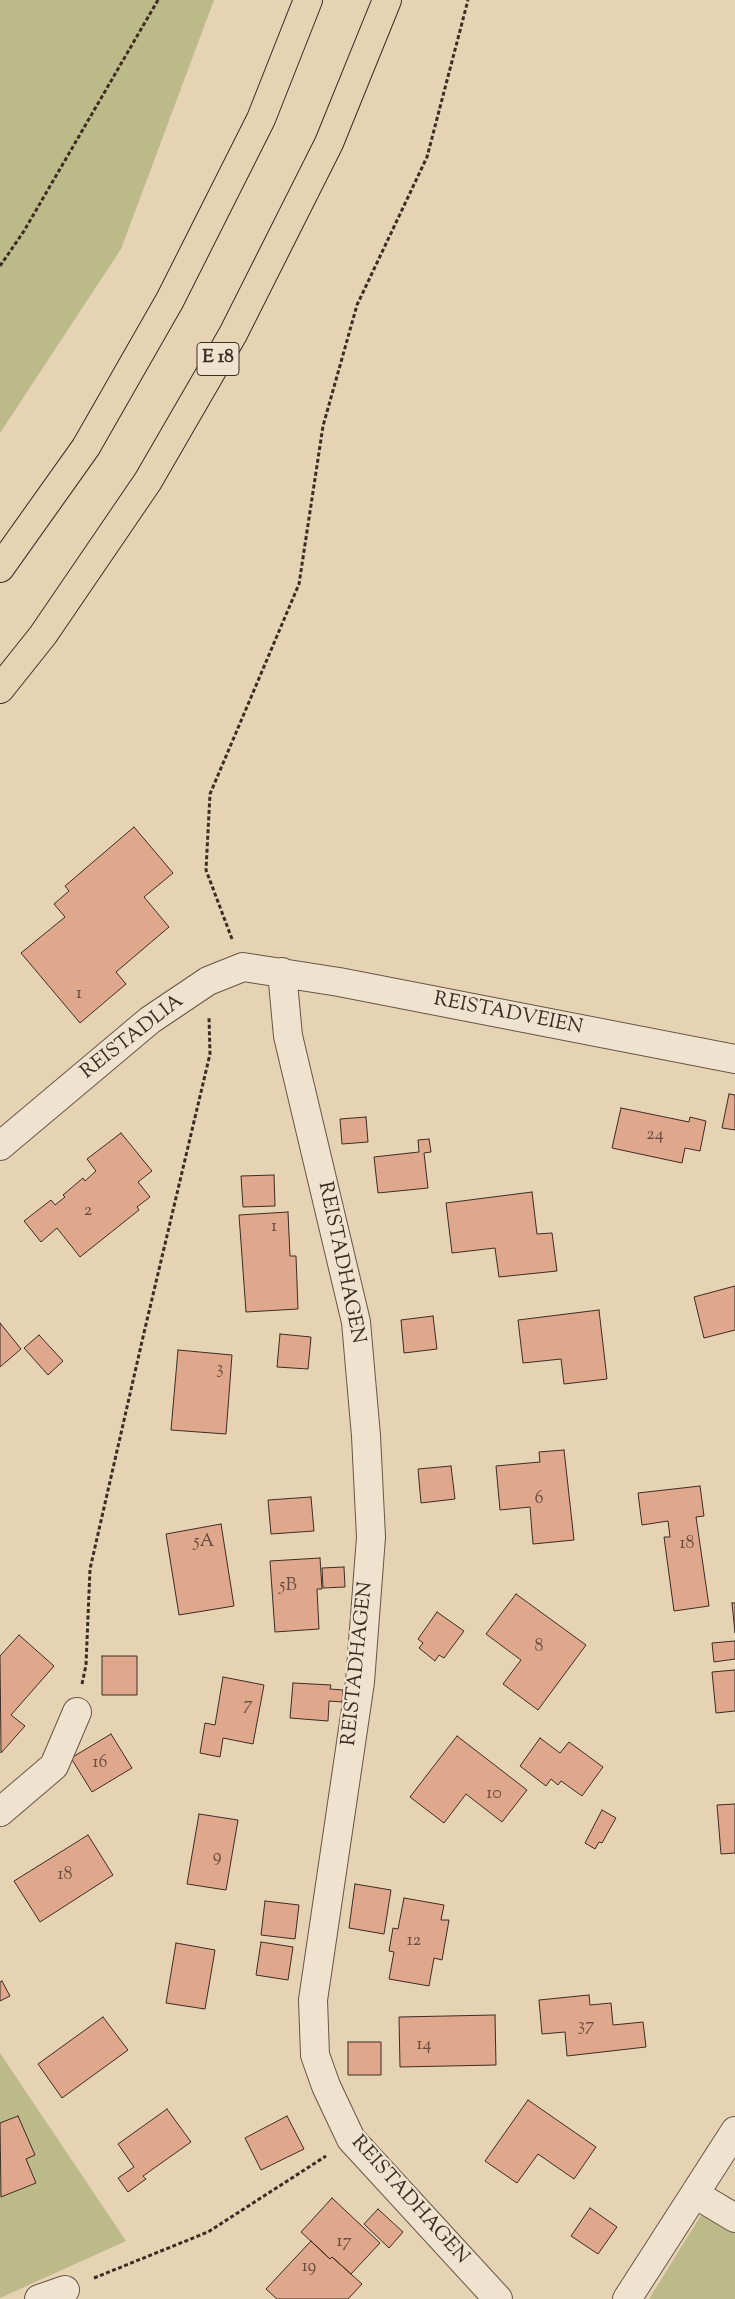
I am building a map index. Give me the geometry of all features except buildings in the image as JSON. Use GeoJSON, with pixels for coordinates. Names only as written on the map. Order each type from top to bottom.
{"type":"FeatureCollection","features":[{"type":"Feature","properties":{"kind":"highway"},"geometry":{"type":"LineString","coordinates":[[0,568],[86,446],[170,300],[261,118],[308,0]]}},
{"type":"Feature","properties":{"kind":"highway","name":"E 18"},"geometry":{"type":"LineString","coordinates":[[0,689],[43,635],[148,481],[233,334],[329,143],[387,0]]}},
{"type":"Feature","properties":{"kind":"street","name":"REISTADLIA"},"geometry":{"type":"LineString","coordinates":[[0,1146],[150,1020],[208,981],[243,967],[282,972]]}},
{"type":"Feature","properties":{"kind":"street","name":"REISTADVEIEN"},"geometry":{"type":"LineString","coordinates":[[282,972],[735,1059]]}},
{"type":"Feature","properties":{"kind":"street","name":"REISTADHAGEN"},"geometry":{"type":"LineString","coordinates":[[282,972],[288,1036],[356,1322],[366,1436],[371,1537],[360,1682],[313,2000],[315,2054],[326,2086],[351,2139],[498,2299]]}},
{"type":"Feature","properties":{"kind":"street"},"geometry":{"type":"LineString","coordinates":[[0,1812],[54,1766],[77,1712]]}},
{"type":"Feature","properties":{"kind":"street"},"geometry":{"type":"LineString","coordinates":[[627,2299],[735,2131]]}},
{"type":"Feature","properties":{"kind":"street"},"geometry":{"type":"LineString","coordinates":[[695,2194],[735,2218]]}},
{"type":"Feature","properties":{"kind":"street"},"geometry":{"type":"LineString","coordinates":[[39,2299],[65,2290]]}},
{"type":"Feature","properties":{"kind":"path"},"geometry":{"type":"LineString","coordinates":[[0,266],[24,231],[158,0]]}},
{"type":"Feature","properties":{"kind":"path"},"geometry":{"type":"LineString","coordinates":[[243,967],[206,870],[210,794],[299,584],[323,426],[357,305],[427,157],[468,0]]}},
{"type":"Feature","properties":{"kind":"path"},"geometry":{"type":"LineString","coordinates":[[77,1712],[86,1665],[90,1569],[140,1346],[210,1054],[208,981]]}},
{"type":"Feature","properties":{"kind":"path"},"geometry":{"type":"LineString","coordinates":[[65,2290],[208,2232],[351,2139]]}},
{"type":"Feature","properties":{"kind":"shaded area"},"geometry":{"type":"Polygon","coordinates":[[[0,0],[214,0],[121,249],[0,433],[0,0]]]}},
{"type":"Feature","properties":{"kind":"shaded area"},"geometry":{"type":"Polygon","coordinates":[[[0,2053],[126,2241],[0,2298],[0,2053]]]}},
{"type":"Feature","properties":{"kind":"shaded area"},"geometry":{"type":"Polygon","coordinates":[[[703,2212],[735,2231],[735,2299],[649,2299],[703,2212]]]}}]}
